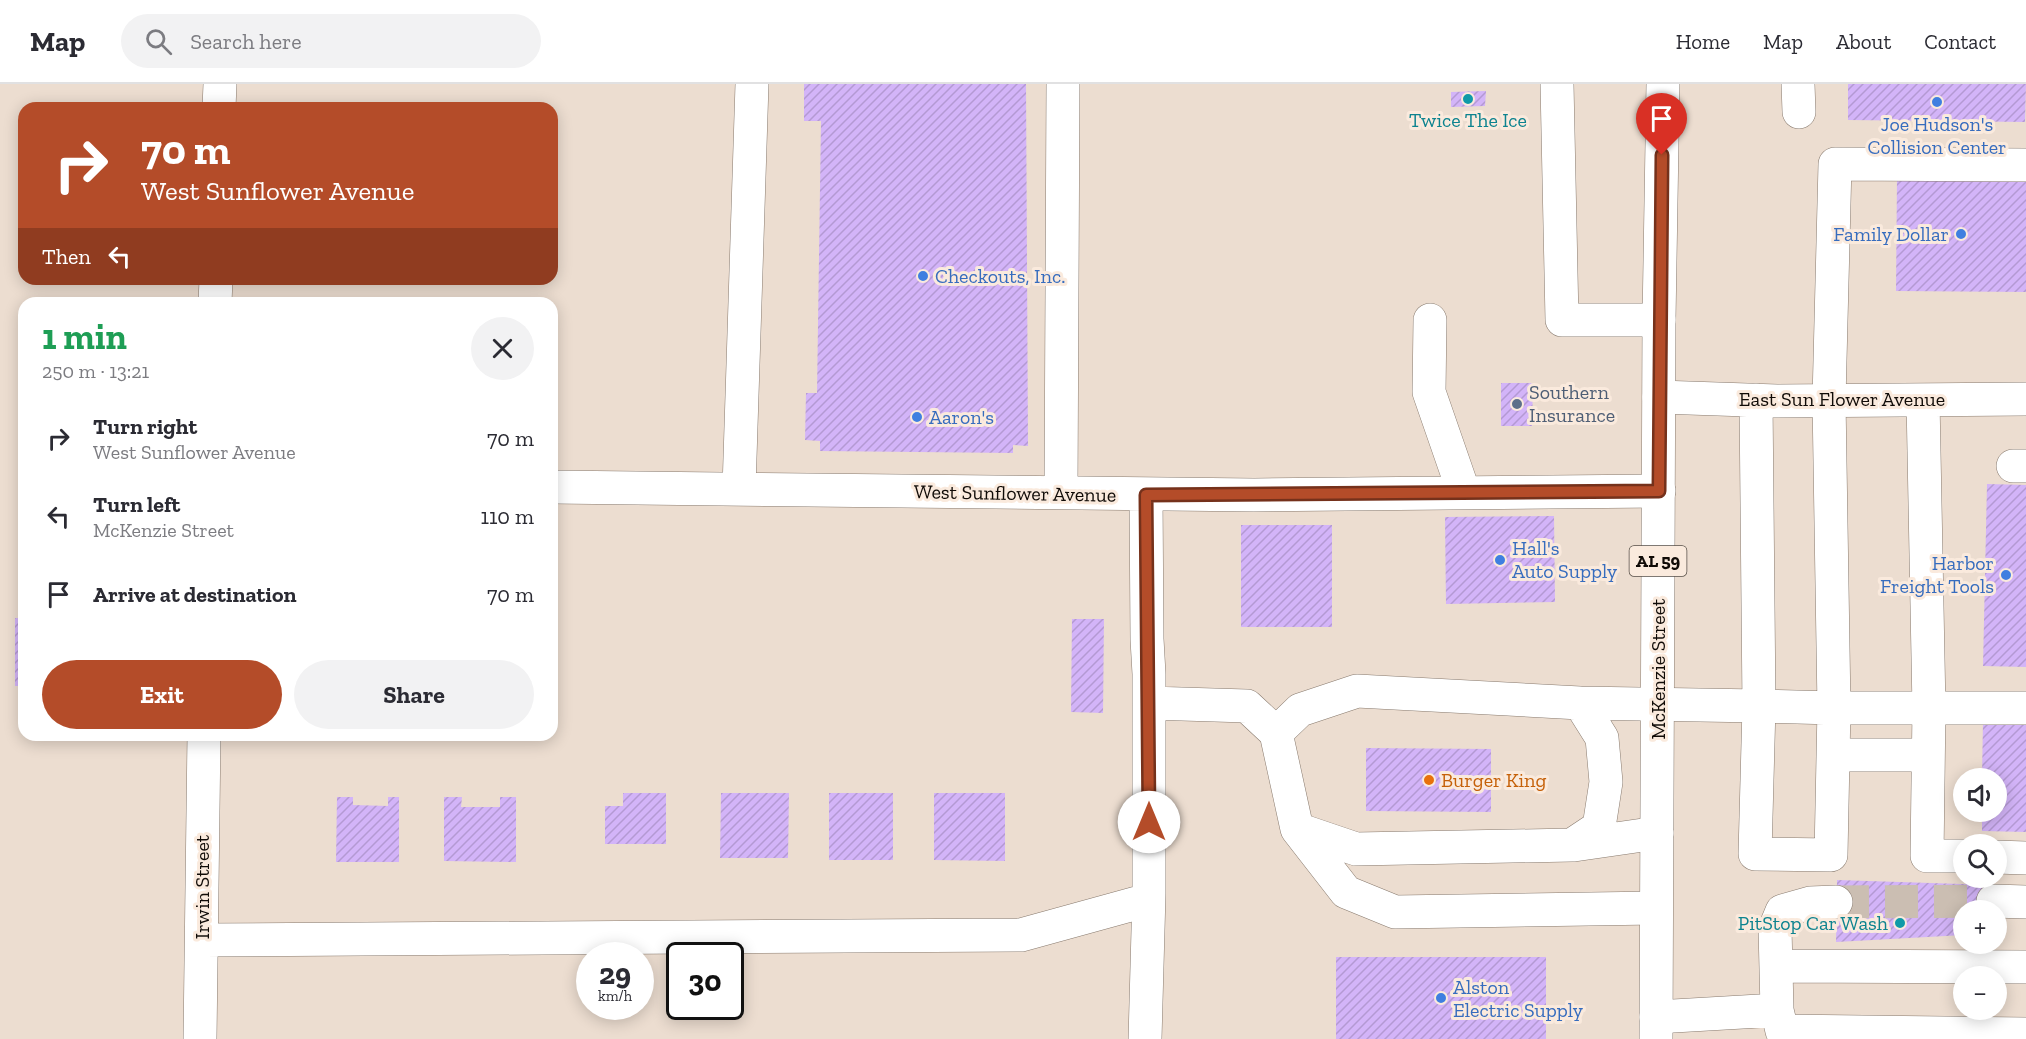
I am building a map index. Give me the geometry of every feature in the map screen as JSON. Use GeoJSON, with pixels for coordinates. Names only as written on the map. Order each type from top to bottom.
{"type":"FeatureCollection","features":[{"type":"Feature","properties":{"kind":"street"},"geometry":{"type":"LineString","coordinates":[[219,102],[220,84]]}},
{"type":"Feature","properties":{"kind":"street"},"geometry":{"type":"LineString","coordinates":[[739,489],[752,84]]}},
{"type":"Feature","properties":{"kind":"street"},"geometry":{"type":"LineString","coordinates":[[1060,492],[1063,84]]}},
{"type":"Feature","properties":{"kind":"street"},"geometry":{"type":"LineString","coordinates":[[1557,84],[1562,320],[1659,320]]}},
{"type":"Feature","properties":{"kind":"street","name":"McKenzie Street"},"geometry":{"type":"LineString","coordinates":[[1656,1028],[1659,320],[1663,84]]}},
{"type":"Feature","properties":{"kind":"street"},"geometry":{"type":"LineString","coordinates":[[1756,400],[1760,706],[1755,854],[1831,855],[1834,708],[1829,400],[1834,164],[2026,165]]}},
{"type":"Feature","properties":{"kind":"street"},"geometry":{"type":"LineString","coordinates":[[1430,320],[1429,392],[1464,493]]}},
{"type":"Feature","properties":{"kind":"street","name":"East Sun Flower Avenue"},"geometry":{"type":"LineString","coordinates":[[1659,397],[1756,400],[2026,399]]}},
{"type":"Feature","properties":{"kind":"street"},"geometry":{"type":"LineString","coordinates":[[1923,400],[1929,709],[1927,856],[1953,856]]}},
{"type":"Feature","properties":{"kind":"street","name":"West Sunflower Avenue"},"geometry":{"type":"LineString","coordinates":[[558,487],[1060,492],[1146,495],[1659,491]]}},
{"type":"Feature","properties":{"kind":"street"},"geometry":{"type":"LineString","coordinates":[[1145,1039],[1149,703],[1146,495]]}},
{"type":"Feature","properties":{"kind":"street"},"geometry":{"type":"LineString","coordinates":[[1276,733],[1300,710],[1357,691],[1580,703],[1834,708],[2026,708]]}},
{"type":"Feature","properties":{"kind":"street"},"geometry":{"type":"LineString","coordinates":[[1149,703],[1247,706],[1276,733],[1297,829],[1346,892],[1395,912],[1656,908]]}},
{"type":"Feature","properties":{"kind":"street"},"geometry":{"type":"LineString","coordinates":[[1572,845],[1599,827],[1606,782],[1602,738],[1580,703]]}},
{"type":"Feature","properties":{"kind":"street","name":"Irwin Street"},"geometry":{"type":"LineString","coordinates":[[200,1039],[204,741]]}},
{"type":"Feature","properties":{"kind":"street"},"geometry":{"type":"LineString","coordinates":[[1833,755],[1928,755]]}},
{"type":"Feature","properties":{"kind":"street"},"geometry":{"type":"LineString","coordinates":[[1297,829],[1356,849],[1572,845],[1657,833]]}},
{"type":"Feature","properties":{"kind":"street"},"geometry":{"type":"LineString","coordinates":[[2007,857],[2026,858]]}},
{"type":"Feature","properties":{"kind":"street"},"geometry":{"type":"LineString","coordinates":[[202,940],[1021,935],[1148,900]]}},
{"type":"Feature","properties":{"kind":"street"},"geometry":{"type":"LineString","coordinates":[[2007,901],[2026,902]]}},
{"type":"Feature","properties":{"kind":"street"},"geometry":{"type":"LineString","coordinates":[[1781,1027],[1775,928],[1782,911],[1810,903],[1836,902]]}},
{"type":"Feature","properties":{"kind":"street"},"geometry":{"type":"LineString","coordinates":[[1776,966],[2026,967]]}},
{"type":"Feature","properties":{"kind":"street"},"geometry":{"type":"LineString","coordinates":[[1656,1028],[1781,1027],[2026,1034]]}},
{"type":"Feature","properties":{"kind":"building"},"geometry":{"type":"Polygon","coordinates":[[[804,84],[1026,84],[1028,446],[1013,445],[1013,453],[820,451],[820,441],[805,440],[806,393],[817,393],[821,121],[804,121],[804,84]]]}},
{"type":"Feature","properties":{"kind":"building","name":"Joe Hudson's Collision Center"},"geometry":{"type":"Polygon","coordinates":[[[1848,84],[2026,84],[2025,122],[1848,120],[1848,84]]]}},
{"type":"Feature","properties":{"kind":"building","name":"Twice The Ice"},"geometry":{"type":"Polygon","coordinates":[[[1486,91],[1485,106],[1451,107],[1451,92],[1486,91]]]}},
{"type":"Feature","properties":{"kind":"building","name":"Family Dollar"},"geometry":{"type":"Polygon","coordinates":[[[1897,177],[2026,178],[2026,292],[1896,291],[1897,177]]]}},
{"type":"Feature","properties":{"kind":"building","name":"Southern Insurance"},"geometry":{"type":"Polygon","coordinates":[[[1501,383],[1533,383],[1532,426],[1501,426],[1501,383]]]}},
{"type":"Feature","properties":{"kind":"building","name":"Harbor Freight Tools"},"geometry":{"type":"Polygon","coordinates":[[[1987,484],[2026,485],[2026,667],[1983,666],[1987,484]]]}},
{"type":"Feature","properties":{"kind":"building","name":"Hall's Auto Supply"},"geometry":{"type":"Polygon","coordinates":[[[1554,516],[1555,602],[1446,604],[1445,517],[1554,516]]]}},
{"type":"Feature","properties":{"kind":"building"},"geometry":{"type":"Polygon","coordinates":[[[1241,525],[1332,525],[1332,627],[1241,627],[1241,525]]]}},
{"type":"Feature","properties":{"kind":"building"},"geometry":{"type":"Polygon","coordinates":[[[15,618],[18,618],[18,686],[15,686],[15,618]]]}},
{"type":"Feature","properties":{"kind":"building"},"geometry":{"type":"Polygon","coordinates":[[[1072,619],[1104,619],[1103,713],[1071,712],[1072,619]]]}},
{"type":"Feature","properties":{"kind":"building"},"geometry":{"type":"Polygon","coordinates":[[[1983,721],[2026,721],[2026,832],[1982,831],[1982,822],[2007,822],[2007,768],[1982,768],[1983,721]]]}},
{"type":"Feature","properties":{"kind":"building","name":"Burger King"},"geometry":{"type":"Polygon","coordinates":[[[1366,748],[1491,749],[1491,812],[1366,811],[1366,748]]]}},
{"type":"Feature","properties":{"kind":"building"},"geometry":{"type":"Polygon","coordinates":[[[623,793],[666,793],[666,844],[605,844],[605,806],[623,806],[623,793]]]}},
{"type":"Feature","properties":{"kind":"building"},"geometry":{"type":"Polygon","coordinates":[[[721,793],[789,793],[788,858],[720,858],[721,793]]]}},
{"type":"Feature","properties":{"kind":"building"},"geometry":{"type":"Polygon","coordinates":[[[829,793],[893,793],[893,860],[829,860],[829,793]]]}},
{"type":"Feature","properties":{"kind":"building"},"geometry":{"type":"Polygon","coordinates":[[[934,793],[1005,793],[1005,861],[934,860],[934,793]]]}},
{"type":"Feature","properties":{"kind":"building"},"geometry":{"type":"Polygon","coordinates":[[[337,797],[353,797],[353,805],[388,806],[388,797],[399,797],[399,862],[336,862],[337,797]]]}},
{"type":"Feature","properties":{"kind":"building"},"geometry":{"type":"Polygon","coordinates":[[[444,797],[462,797],[461,807],[500,807],[500,797],[516,797],[516,862],[444,861],[444,797]]]}},
{"type":"Feature","properties":{"kind":"building","name":"PitStop Car Wash"},"geometry":{"type":"Polygon","coordinates":[[[1837,880],[1953,884],[1953,888],[1993,888],[1992,900],[1953,900],[1953,936],[1836,942],[1837,880]]]}},
{"type":"Feature","properties":{"kind":"building","name":"Alston Electric Supply"},"geometry":{"type":"Polygon","coordinates":[[[1336,957],[1546,957],[1546,1039],[1336,1039],[1336,957]]]}},
{"type":"Feature","properties":{"kind":"tunnel"},"geometry":{"type":"LineString","coordinates":[[1836,902],[1953,901]]}},
{"type":"Feature","properties":{"kind":"place","name":"Twice The Ice"},"geometry":{"type":"Point","coordinates":[1468,99]}},
{"type":"Feature","properties":{"kind":"place","name":"Joe Hudson's Collision Center"},"geometry":{"type":"Point","coordinates":[1937,102]}},
{"type":"Feature","properties":{"kind":"place","name":"Family Dollar"},"geometry":{"type":"Point","coordinates":[1961,234]}},
{"type":"Feature","properties":{"kind":"place","name":"Checkouts, Inc."},"geometry":{"type":"Point","coordinates":[923,276]}},
{"type":"Feature","properties":{"kind":"place","name":"Southern Insurance"},"geometry":{"type":"Point","coordinates":[1517,404]}},
{"type":"Feature","properties":{"kind":"place","name":"Aaron's"},"geometry":{"type":"Point","coordinates":[917,417]}},
{"type":"Feature","properties":{"kind":"place","name":"Hall's Auto Supply"},"geometry":{"type":"Point","coordinates":[1500,560]}},
{"type":"Feature","properties":{"kind":"place","name":"Harbor Freight Tools"},"geometry":{"type":"Point","coordinates":[2006,575]}},
{"type":"Feature","properties":{"kind":"place","name":"Burger King"},"geometry":{"type":"Point","coordinates":[1429,780]}},
{"type":"Feature","properties":{"kind":"place","name":"PitStop Car Wash"},"geometry":{"type":"Point","coordinates":[1900,923]}},
{"type":"Feature","properties":{"kind":"place","name":"Alston Electric Supply"},"geometry":{"type":"Point","coordinates":[1441,998]}},
{"type":"Feature","properties":{"kind":"route"},"geometry":{"type":"LineString","coordinates":[[1149,822],[1146,495],[1659,491],[1662,155]]}}]}
